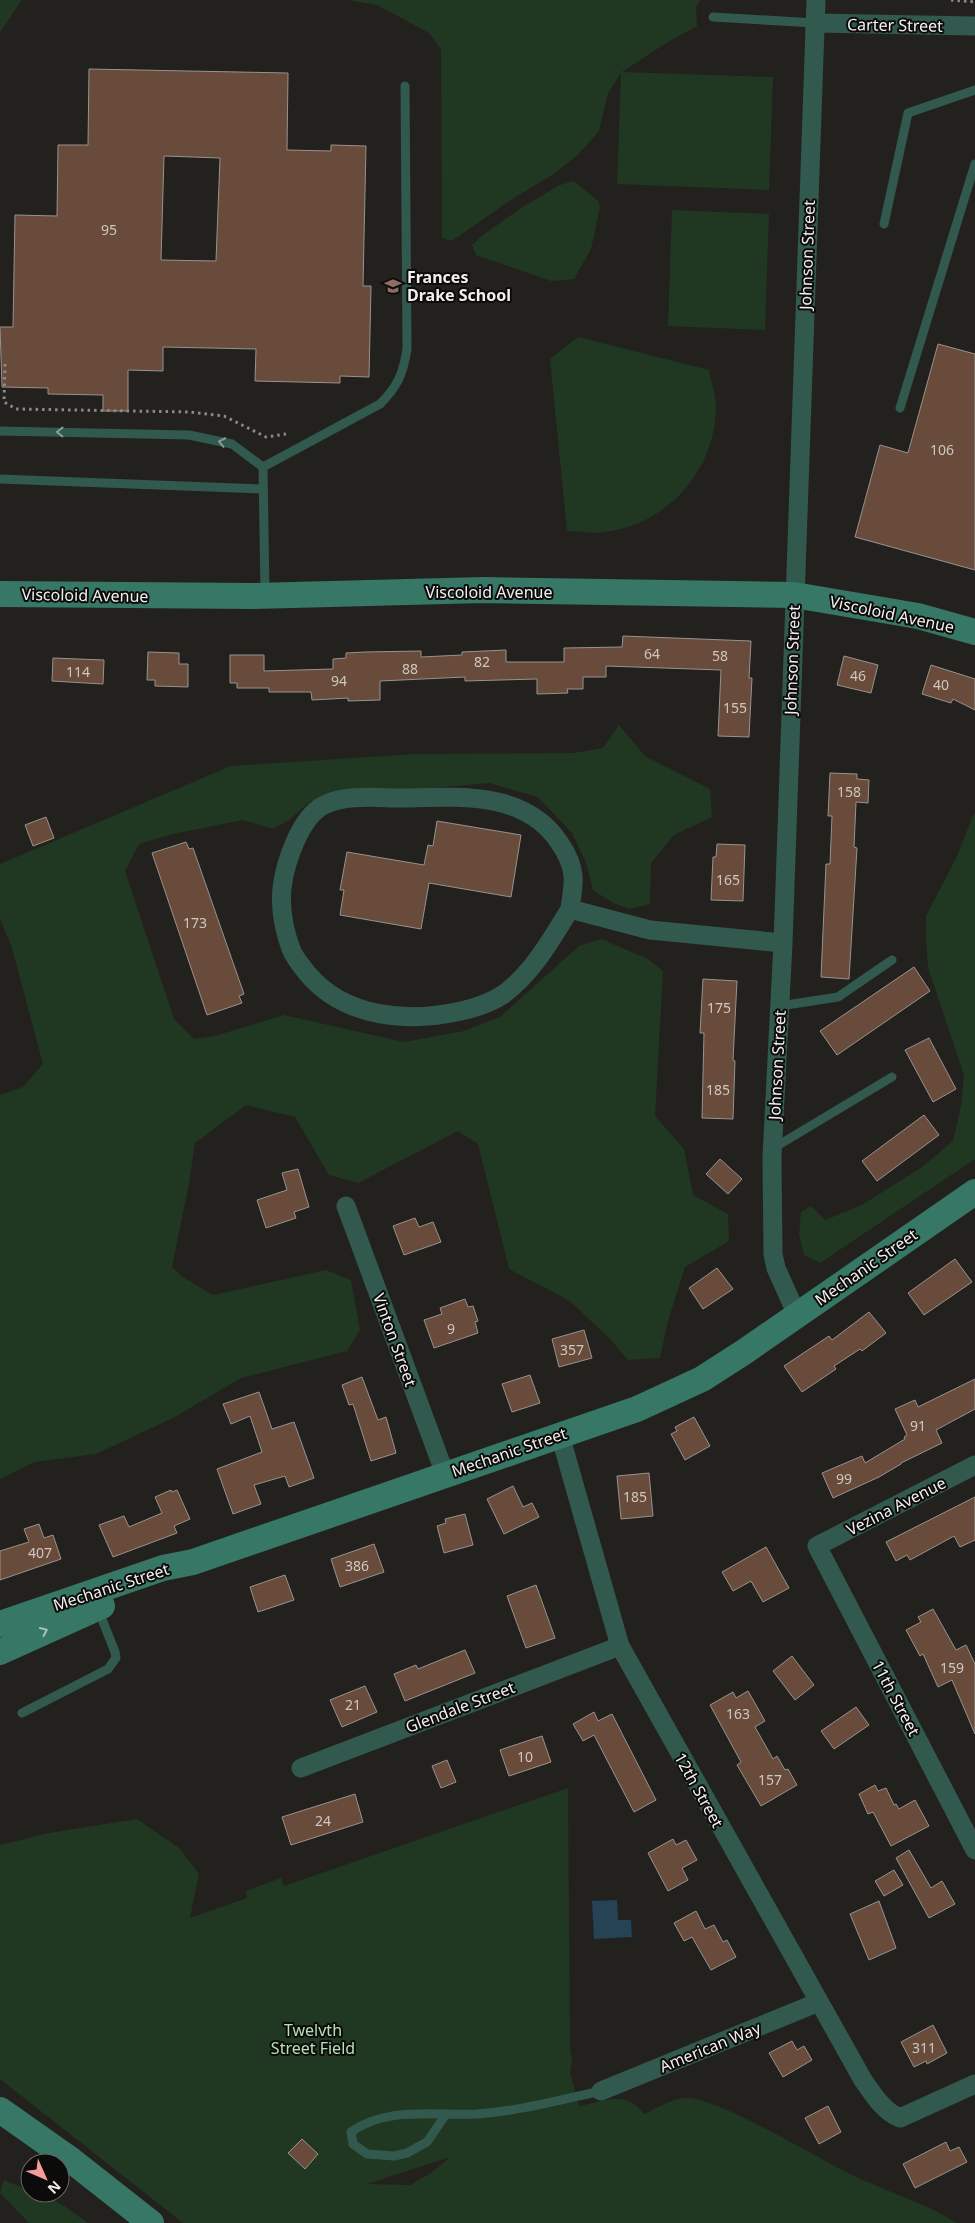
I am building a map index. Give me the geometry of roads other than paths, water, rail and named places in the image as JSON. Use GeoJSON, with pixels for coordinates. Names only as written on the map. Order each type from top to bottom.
{"type":"FeatureCollection","features":[{"type":"Feature","properties":{"kind":"main road","name":"Viscoloid Avenue"},"geometry":{"type":"LineString","coordinates":[[0,594],[265,596],[484,590],[794,595],[918,616],[975,632]]}},
{"type":"Feature","properties":{"kind":"main road","name":"Mechanic Street"},"geometry":{"type":"LineString","coordinates":[[0,1624],[165,1580],[193,1562],[671,1395],[702,1379],[975,1192]]}},
{"type":"Feature","properties":{"kind":"main road"},"geometry":{"type":"LineString","coordinates":[[0,1652],[94,1600]]}},
{"type":"Feature","properties":{"kind":"main road"},"geometry":{"type":"LineString","coordinates":[[0,2110],[70,2160],[151,2223]]}},
{"type":"Feature","properties":{"kind":"street","name":"Johnson Street"},"geometry":{"type":"LineString","coordinates":[[797,1315],[776,1268],[773,1254],[772,1149],[783,943],[816,0]]}},
{"type":"Feature","properties":{"kind":"street","name":"Carter Street"},"geometry":{"type":"LineString","coordinates":[[815,24],[975,26]]}},
{"type":"Feature","properties":{"kind":"street"},"geometry":{"type":"LineString","coordinates":[[453,797],[499,801],[528,812],[554,834],[568,854],[573,876],[570,909],[548,946],[526,974],[502,995],[473,1008],[435,1017],[395,1016],[362,1009],[336,998],[313,980],[294,956],[284,931],[282,888],[290,853],[305,822],[323,805],[341,799],[453,797]]}},
{"type":"Feature","properties":{"kind":"street"},"geometry":{"type":"LineString","coordinates":[[570,909],[650,930],[783,943]]}},
{"type":"Feature","properties":{"kind":"street","name":"Vinton Street"},"geometry":{"type":"LineString","coordinates":[[346,1206],[445,1474]]}},
{"type":"Feature","properties":{"kind":"street","name":"12th Street"},"geometry":{"type":"LineString","coordinates":[[560,1435],[620,1646],[863,2080],[881,2105],[900,2118],[975,2084]]}},
{"type":"Feature","properties":{"kind":"street","name":"Vezina Avenue"},"geometry":{"type":"LineString","coordinates":[[817,1546],[975,1465]]}},
{"type":"Feature","properties":{"kind":"street","name":"11th Street"},"geometry":{"type":"LineString","coordinates":[[817,1546],[975,1850]]}},
{"type":"Feature","properties":{"kind":"street","name":"Glendale Street"},"geometry":{"type":"LineString","coordinates":[[301,1768],[620,1646]]}},
{"type":"Feature","properties":{"kind":"street","name":"American Way"},"geometry":{"type":"LineString","coordinates":[[601,2091],[819,2002]]}},
{"type":"Feature","properties":{"kind":"lane"},"geometry":{"type":"LineString","coordinates":[[713,17],[815,24]]}},
{"type":"Feature","properties":{"kind":"lane"},"geometry":{"type":"LineString","coordinates":[[262,467],[380,404],[394,391],[403,370],[407,349],[405,86]]}},
{"type":"Feature","properties":{"kind":"lane"},"geometry":{"type":"LineString","coordinates":[[884,224],[908,113],[975,90]]}},
{"type":"Feature","properties":{"kind":"lane"},"geometry":{"type":"LineString","coordinates":[[900,408],[975,164]]}},
{"type":"Feature","properties":{"kind":"lane"},"geometry":{"type":"LineString","coordinates":[[0,431],[189,435],[232,444],[262,467],[265,596]]}},
{"type":"Feature","properties":{"kind":"lane"},"geometry":{"type":"LineString","coordinates":[[0,479],[263,489]]}},
{"type":"Feature","properties":{"kind":"lane"},"geometry":{"type":"LineString","coordinates":[[780,1006],[838,997],[892,960]]}},
{"type":"Feature","properties":{"kind":"lane"},"geometry":{"type":"LineString","coordinates":[[772,1149],[892,1077]]}},
{"type":"Feature","properties":{"kind":"lane"},"geometry":{"type":"LineString","coordinates":[[22,1713],[108,1669],[116,1658],[94,1600]]}},
{"type":"Feature","properties":{"kind":"lane"},"geometry":{"type":"LineString","coordinates":[[446,2114],[427,2142],[407,2152],[394,2156],[367,2154],[354,2144],[351,2132],[361,2125],[390,2115],[446,2114],[477,2114],[536,2106],[601,2091]]}},
{"type":"Feature","properties":{"kind":"water"},"geometry":{"type":"Polygon","coordinates":[[[617,1900],[618,1920],[631,1920],[632,1937],[594,1939],[592,1901],[617,1900]]]}},
{"type":"Feature","properties":{"kind":"place","name":"Frances Drake School"},"geometry":{"type":"Point","coordinates":[393,286]}},
{"type":"Feature","properties":{"kind":"park label","name":"Twelvth Street Field"},"geometry":{"type":"Point","coordinates":[313,2039]}}]}
